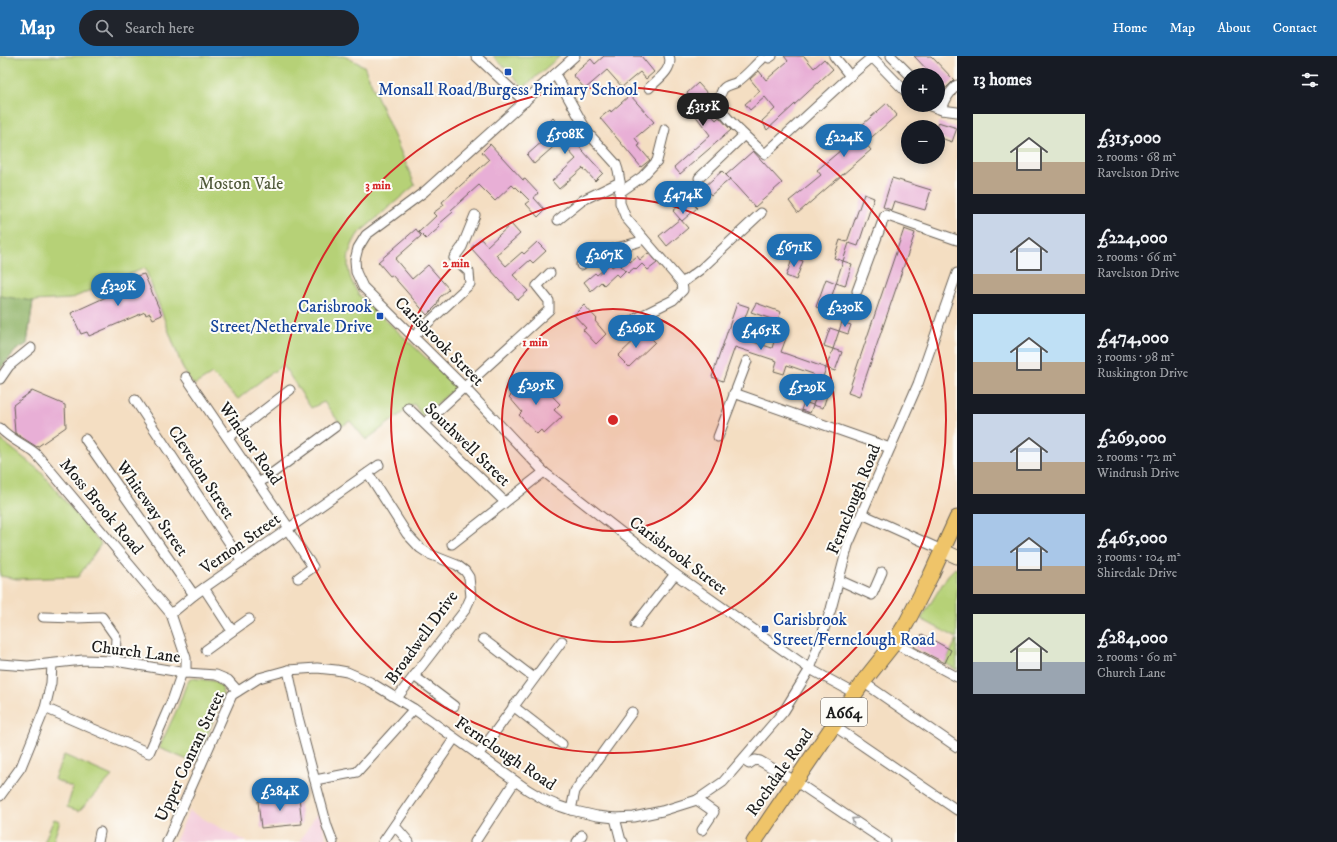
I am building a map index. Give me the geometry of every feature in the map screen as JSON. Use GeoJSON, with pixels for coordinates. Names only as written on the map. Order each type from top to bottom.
{"type":"FeatureCollection","features":[{"type":"Feature","properties":{"kind":"main road","name":"Rochdale Road"},"geometry":{"type":"LineString","coordinates":[[754,842],[860,688],[894,643],[907,622],[957,518]]}},
{"type":"Feature","properties":{"kind":"street"},"geometry":{"type":"LineString","coordinates":[[476,56],[525,102]]}},
{"type":"Feature","properties":{"kind":"street","name":"Carisbrook Street"},"geometry":{"type":"LineString","coordinates":[[575,56],[424,192],[366,235],[358,248],[355,260],[356,272],[363,287],[464,387],[544,472],[675,574],[810,669],[860,688],[957,747]]}},
{"type":"Feature","properties":{"kind":"street"},"geometry":{"type":"LineString","coordinates":[[649,88],[668,68],[670,62],[669,56]]}},
{"type":"Feature","properties":{"kind":"street"},"geometry":{"type":"LineString","coordinates":[[834,56],[850,76]]}},
{"type":"Feature","properties":{"kind":"street"},"geometry":{"type":"LineString","coordinates":[[891,56],[903,68]]}},
{"type":"Feature","properties":{"kind":"street"},"geometry":{"type":"LineString","coordinates":[[763,59],[736,82],[723,89],[720,97],[720,106],[744,135],[765,154],[872,57],[901,87]]}},
{"type":"Feature","properties":{"kind":"street"},"geometry":{"type":"LineString","coordinates":[[555,74],[588,133],[616,164],[620,182],[620,203],[626,218],[682,287]]}},
{"type":"Feature","properties":{"kind":"street"},"geometry":{"type":"LineString","coordinates":[[945,99],[948,93],[957,85]]}},
{"type":"Feature","properties":{"kind":"street"},"geometry":{"type":"LineString","coordinates":[[945,110],[957,112]]}},
{"type":"Feature","properties":{"kind":"street"},"geometry":{"type":"LineString","coordinates":[[619,193],[642,177],[656,163],[666,135]]}},
{"type":"Feature","properties":{"kind":"street"},"geometry":{"type":"LineString","coordinates":[[698,178],[744,135]]}},
{"type":"Feature","properties":{"kind":"street"},"geometry":{"type":"LineString","coordinates":[[558,220],[583,200],[620,182]]}},
{"type":"Feature","properties":{"kind":"street"},"geometry":{"type":"LineString","coordinates":[[618,333],[637,318],[673,300],[682,287],[701,268],[761,213]]}},
{"type":"Feature","properties":{"kind":"street"},"geometry":{"type":"LineString","coordinates":[[414,336],[470,284],[469,272],[454,258],[462,247],[475,215]]}},
{"type":"Feature","properties":{"kind":"street"},"geometry":{"type":"LineString","coordinates":[[857,291],[885,215],[957,240]]}},
{"type":"Feature","properties":{"kind":"street"},"geometry":{"type":"LineString","coordinates":[[580,265],[596,254],[638,242],[643,238]]}},
{"type":"Feature","properties":{"kind":"street"},"geometry":{"type":"LineString","coordinates":[[425,423],[549,310],[549,300],[536,286],[550,273]]}},
{"type":"Feature","properties":{"kind":"street","name":"Fernclough Road"},"geometry":{"type":"LineString","coordinates":[[288,670],[317,668],[347,672],[370,682],[414,709],[515,781],[545,800],[571,810],[615,818],[650,814],[697,800],[723,782],[743,760],[784,711],[810,669],[831,609],[848,545],[918,384],[957,273]]}},
{"type":"Feature","properties":{"kind":"street"},"geometry":{"type":"LineString","coordinates":[[0,379],[9,366],[31,348]]}},
{"type":"Feature","properties":{"kind":"street"},"geometry":{"type":"LineString","coordinates":[[718,437],[747,361]]}},
{"type":"Feature","properties":{"kind":"street","name":"Windsor Road"},"geometry":{"type":"LineString","coordinates":[[186,377],[259,483],[313,567],[298,578]]}},
{"type":"Feature","properties":{"kind":"street"},"geometry":{"type":"LineString","coordinates":[[228,438],[290,390]]}},
{"type":"Feature","properties":{"kind":"street"},"geometry":{"type":"LineString","coordinates":[[734,393],[890,448]]}},
{"type":"Feature","properties":{"kind":"street","name":"Clevedon Street"},"geometry":{"type":"LineString","coordinates":[[135,400],[242,562]]}},
{"type":"Feature","properties":{"kind":"street","name":"Southwell Street"},"geometry":{"type":"LineString","coordinates":[[408,408],[505,502]]}},
{"type":"Feature","properties":{"kind":"street"},"geometry":{"type":"LineString","coordinates":[[259,483],[336,427]]}},
{"type":"Feature","properties":{"kind":"street","name":"Moss Brook Road"},"geometry":{"type":"LineString","coordinates":[[0,428],[5,434],[35,453],[171,614]]}},
{"type":"Feature","properties":{"kind":"street","name":"Whiteway Street"},"geometry":{"type":"LineString","coordinates":[[85,439],[194,595]]}},
{"type":"Feature","properties":{"kind":"street","name":"Vernon Street"},"geometry":{"type":"LineString","coordinates":[[171,614],[194,595],[379,465]]}},
{"type":"Feature","properties":{"kind":"street"},"geometry":{"type":"LineString","coordinates":[[452,544],[544,472]]}},
{"type":"Feature","properties":{"kind":"street","name":"Broadwell Drive"},"geometry":{"type":"LineString","coordinates":[[368,473],[407,534],[420,548],[429,554],[465,571],[469,577],[472,597],[465,610],[396,698]]}},
{"type":"Feature","properties":{"kind":"street"},"geometry":{"type":"LineString","coordinates":[[862,514],[957,557]]}},
{"type":"Feature","properties":{"kind":"street"},"geometry":{"type":"LineString","coordinates":[[839,580],[872,595],[882,572]]}},
{"type":"Feature","properties":{"kind":"street"},"geometry":{"type":"LineString","coordinates":[[636,624],[675,574]]}},
{"type":"Feature","properties":{"kind":"street"},"geometry":{"type":"LineString","coordinates":[[204,588],[232,631]]}},
{"type":"Feature","properties":{"kind":"street"},"geometry":{"type":"LineString","coordinates":[[45,708],[150,753],[184,673],[186,658],[171,614]]}},
{"type":"Feature","properties":{"kind":"street"},"geometry":{"type":"LineString","coordinates":[[43,617],[102,617],[116,637],[115,661]]}},
{"type":"Feature","properties":{"kind":"street"},"geometry":{"type":"LineString","coordinates":[[206,650],[249,619]]}},
{"type":"Feature","properties":{"kind":"street"},"geometry":{"type":"LineString","coordinates":[[482,639],[534,678]]}},
{"type":"Feature","properties":{"kind":"street"},"geometry":{"type":"LineString","coordinates":[[478,755],[562,641]]}},
{"type":"Feature","properties":{"kind":"street"},"geometry":{"type":"LineString","coordinates":[[894,643],[957,677]]}},
{"type":"Feature","properties":{"kind":"street","name":"Church Lane"},"geometry":{"type":"LineString","coordinates":[[0,664],[28,666],[83,660],[115,661],[184,673],[216,675],[228,680],[238,691]]}},
{"type":"Feature","properties":{"kind":"street"},"geometry":{"type":"LineString","coordinates":[[0,796],[21,767],[45,708],[51,683],[52,664]]}},
{"type":"Feature","properties":{"kind":"street"},"geometry":{"type":"LineString","coordinates":[[288,670],[291,691],[327,826],[333,842]]}},
{"type":"Feature","properties":{"kind":"street","name":"Upper Conran Street"},"geometry":{"type":"LineString","coordinates":[[167,842],[232,695],[259,678],[288,670]]}},
{"type":"Feature","properties":{"kind":"street"},"geometry":{"type":"LineString","coordinates":[[414,676],[454,706]]}},
{"type":"Feature","properties":{"kind":"street"},"geometry":{"type":"LineString","coordinates":[[513,706],[562,744]]}},
{"type":"Feature","properties":{"kind":"street"},"geometry":{"type":"LineString","coordinates":[[315,780],[357,772],[414,709]]}},
{"type":"Feature","properties":{"kind":"street"},"geometry":{"type":"LineString","coordinates":[[571,810],[575,791],[632,712]]}},
{"type":"Feature","properties":{"kind":"street"},"geometry":{"type":"LineString","coordinates":[[834,726],[957,810]]}},
{"type":"Feature","properties":{"kind":"street"},"geometry":{"type":"LineString","coordinates":[[384,842],[454,738]]}},
{"type":"Feature","properties":{"kind":"street"},"geometry":{"type":"LineString","coordinates":[[743,760],[748,764],[755,760],[760,761],[795,781],[886,842]]}},
{"type":"Feature","properties":{"kind":"street"},"geometry":{"type":"LineString","coordinates":[[475,842],[515,781]]}},
{"type":"Feature","properties":{"kind":"street"},"geometry":{"type":"LineString","coordinates":[[697,800],[714,812],[702,830]]}},
{"type":"Feature","properties":{"kind":"street"},"geometry":{"type":"LineString","coordinates":[[615,818],[621,841],[623,842]]}},
{"type":"Feature","properties":{"kind":"street"},"geometry":{"type":"LineString","coordinates":[[395,826],[409,842]]}},
{"type":"Feature","properties":{"kind":"street"},"geometry":{"type":"LineString","coordinates":[[98,842],[100,832]]}},
{"type":"Feature","properties":{"kind":"shaded area"},"geometry":{"type":"Polygon","coordinates":[[[319,810],[327,842],[299,842],[319,810]]]}},
{"type":"Feature","properties":{"kind":"shaded area"},"geometry":{"type":"Polygon","coordinates":[[[189,811],[247,842],[175,842],[189,811]]]}},
{"type":"Feature","properties":{"kind":"green space","name":"Moston Vale"},"geometry":{"type":"Polygon","coordinates":[[[0,56],[344,56],[364,66],[415,185],[358,234],[353,242],[348,257],[351,279],[359,295],[457,387],[422,416],[414,404],[366,440],[350,421],[342,426],[324,402],[311,408],[283,365],[238,399],[212,374],[194,385],[183,369],[145,268],[70,299],[33,301],[27,344],[16,350],[0,369],[0,56]]]}},
{"type":"Feature","properties":{"kind":"green space"},"geometry":{"type":"Polygon","coordinates":[[[493,56],[560,56],[524,87],[493,56]]]}},
{"type":"Feature","properties":{"kind":"green space"},"geometry":{"type":"Polygon","coordinates":[[[0,296],[33,301],[27,344],[16,350],[0,369],[0,296]]]}},
{"type":"Feature","properties":{"kind":"green space"},"geometry":{"type":"Polygon","coordinates":[[[0,439],[40,471],[101,544],[78,577],[17,579],[0,576],[0,439]]]}},
{"type":"Feature","properties":{"kind":"green space"},"geometry":{"type":"Polygon","coordinates":[[[955,568],[957,569],[957,638],[921,619],[948,575],[955,568]]]}},
{"type":"Feature","properties":{"kind":"green space"},"geometry":{"type":"Polygon","coordinates":[[[957,639],[957,670],[945,663],[957,639]]]}},
{"type":"Feature","properties":{"kind":"green space"},"geometry":{"type":"Polygon","coordinates":[[[191,678],[214,681],[222,687],[223,696],[195,763],[159,748],[178,707],[186,685],[191,678]]]}},
{"type":"Feature","properties":{"kind":"green space"},"geometry":{"type":"Polygon","coordinates":[[[64,755],[112,776],[79,811],[67,807],[73,788],[54,779],[64,755]]]}},
{"type":"Feature","properties":{"kind":"green space"},"geometry":{"type":"Polygon","coordinates":[[[54,819],[60,821],[53,842],[44,842],[54,819]]]}},
{"type":"Feature","properties":{"kind":"building"},"geometry":{"type":"Polygon","coordinates":[[[604,56],[641,56],[654,72],[646,79],[640,72],[622,87],[607,70],[585,89],[573,75],[591,59],[595,64],[604,56]]]}},
{"type":"Feature","properties":{"kind":"building"},"geometry":{"type":"Polygon","coordinates":[[[784,56],[804,56],[814,68],[824,59],[833,69],[767,130],[762,121],[775,109],[765,97],[750,110],[745,104],[760,91],[750,79],[759,71],[766,80],[788,61],[784,56]]]}},
{"type":"Feature","properties":{"kind":"building"},"geometry":{"type":"Polygon","coordinates":[[[914,56],[931,56],[942,68],[925,68],[914,56]]]}},
{"type":"Feature","properties":{"kind":"building"},"geometry":{"type":"Polygon","coordinates":[[[945,71],[954,80],[945,89],[945,71]]]}},
{"type":"Feature","properties":{"kind":"building"},"geometry":{"type":"Polygon","coordinates":[[[698,83],[709,95],[705,99],[710,106],[706,109],[716,120],[719,117],[731,130],[680,174],[674,167],[710,135],[695,115],[698,113],[690,104],[693,101],[687,93],[698,83]]]}},
{"type":"Feature","properties":{"kind":"building"},"geometry":{"type":"Polygon","coordinates":[[[630,95],[654,122],[635,138],[640,145],[638,146],[650,160],[641,167],[600,118],[610,110],[611,112],[630,95]]]}},
{"type":"Feature","properties":{"kind":"building"},"geometry":{"type":"Polygon","coordinates":[[[887,103],[897,115],[865,143],[871,150],[798,213],[789,201],[821,175],[817,170],[859,135],[855,131],[887,103]]]}},
{"type":"Feature","properties":{"kind":"building"},"geometry":{"type":"Polygon","coordinates":[[[553,118],[603,173],[595,181],[583,168],[559,189],[552,181],[576,159],[560,141],[534,164],[527,155],[552,133],[545,125],[553,118]]]}},
{"type":"Feature","properties":{"kind":"building"},"geometry":{"type":"Polygon","coordinates":[[[945,124],[957,128],[952,142],[945,140],[945,124]]]}},
{"type":"Feature","properties":{"kind":"building"},"geometry":{"type":"Polygon","coordinates":[[[490,144],[523,180],[525,179],[538,193],[534,198],[545,210],[538,217],[526,204],[530,201],[512,185],[495,201],[479,185],[451,210],[453,212],[438,225],[440,227],[426,239],[419,232],[436,216],[433,213],[444,205],[442,202],[489,160],[482,152],[490,144]]]}},
{"type":"Feature","properties":{"kind":"building"},"geometry":{"type":"Polygon","coordinates":[[[753,151],[782,183],[755,207],[726,175],[753,151]]]}},
{"type":"Feature","properties":{"kind":"building"},"geometry":{"type":"Polygon","coordinates":[[[722,171],[730,179],[711,195],[704,187],[722,171]]]}},
{"type":"Feature","properties":{"kind":"building"},"geometry":{"type":"Polygon","coordinates":[[[892,178],[931,190],[925,210],[894,201],[891,210],[883,207],[892,178]]]}},
{"type":"Feature","properties":{"kind":"building"},"geometry":{"type":"Polygon","coordinates":[[[700,184],[708,191],[693,204],[697,208],[682,221],[673,211],[688,198],[686,196],[700,184]]]}},
{"type":"Feature","properties":{"kind":"building"},"geometry":{"type":"Polygon","coordinates":[[[864,194],[874,198],[858,246],[849,243],[843,261],[834,258],[840,240],[847,242],[864,194]]]}},
{"type":"Feature","properties":{"kind":"building"},"geometry":{"type":"Polygon","coordinates":[[[680,219],[688,228],[667,246],[659,236],[680,219]]]}},
{"type":"Feature","properties":{"kind":"building"},"geometry":{"type":"Polygon","coordinates":[[[511,224],[520,234],[496,255],[506,266],[522,252],[524,254],[537,242],[546,251],[533,263],[530,260],[513,275],[528,291],[518,300],[471,248],[481,239],[487,246],[511,224]]]}},
{"type":"Feature","properties":{"kind":"building"},"geometry":{"type":"Polygon","coordinates":[[[416,229],[421,236],[395,259],[412,279],[428,265],[449,289],[439,298],[437,305],[427,315],[392,275],[390,276],[378,262],[416,229]]]}},
{"type":"Feature","properties":{"kind":"building"},"geometry":{"type":"Polygon","coordinates":[[[904,229],[915,233],[859,397],[848,393],[904,229]]]}},
{"type":"Feature","properties":{"kind":"building"},"geometry":{"type":"Polygon","coordinates":[[[648,253],[657,263],[648,270],[642,264],[636,270],[634,268],[628,273],[621,266],[628,259],[630,262],[637,256],[640,260],[648,253]]]}},
{"type":"Feature","properties":{"kind":"building"},"geometry":{"type":"Polygon","coordinates":[[[793,257],[803,261],[796,280],[786,276],[793,257]]]}},
{"type":"Feature","properties":{"kind":"building"},"geometry":{"type":"Polygon","coordinates":[[[843,261],[852,264],[845,286],[836,283],[843,261]]]}},
{"type":"Feature","properties":{"kind":"building"},"geometry":{"type":"Polygon","coordinates":[[[618,263],[625,271],[619,277],[616,274],[604,285],[601,282],[591,291],[584,282],[595,273],[597,275],[610,264],[612,267],[618,263]]]}},
{"type":"Feature","properties":{"kind":"building"},"geometry":{"type":"Polygon","coordinates":[[[144,274],[162,315],[153,319],[150,313],[146,315],[145,312],[89,336],[87,332],[81,334],[71,313],[128,287],[125,279],[144,274]]]}},
{"type":"Feature","properties":{"kind":"building"},"geometry":{"type":"Polygon","coordinates":[[[826,279],[836,283],[827,311],[816,307],[826,279]]]}},
{"type":"Feature","properties":{"kind":"building"},"geometry":{"type":"Polygon","coordinates":[[[737,303],[749,307],[738,337],[772,348],[778,329],[788,333],[781,352],[826,368],[820,386],[810,382],[813,374],[787,365],[784,374],[774,371],[777,361],[735,347],[723,381],[712,377],[737,303]]]}},
{"type":"Feature","properties":{"kind":"building"},"geometry":{"type":"Polygon","coordinates":[[[756,303],[781,312],[777,321],[751,312],[756,303]]]}},
{"type":"Feature","properties":{"kind":"building"},"geometry":{"type":"Polygon","coordinates":[[[584,305],[597,319],[595,321],[606,334],[596,344],[583,330],[586,328],[574,315],[584,305]]]}},
{"type":"Feature","properties":{"kind":"building"},"geometry":{"type":"Polygon","coordinates":[[[842,322],[851,325],[848,334],[839,331],[842,322]]]}},
{"type":"Feature","properties":{"kind":"building"},"geometry":{"type":"Polygon","coordinates":[[[830,328],[839,331],[833,349],[824,346],[830,328]]]}},
{"type":"Feature","properties":{"kind":"building"},"geometry":{"type":"Polygon","coordinates":[[[644,331],[655,342],[629,367],[618,356],[644,331]]]}},
{"type":"Feature","properties":{"kind":"building"},"geometry":{"type":"Polygon","coordinates":[[[833,349],[842,352],[835,371],[826,368],[833,349]]]}},
{"type":"Feature","properties":{"kind":"building"},"geometry":{"type":"Polygon","coordinates":[[[532,375],[560,404],[554,410],[562,417],[544,434],[541,430],[537,434],[519,415],[522,412],[509,397],[532,375]]]}},
{"type":"Feature","properties":{"kind":"building"},"geometry":{"type":"Polygon","coordinates":[[[820,386],[829,389],[823,408],[813,405],[820,386]]]}},
{"type":"Feature","properties":{"kind":"building"},"geometry":{"type":"Polygon","coordinates":[[[32,391],[65,405],[66,427],[37,447],[15,433],[13,405],[32,391]]]}},
{"type":"Feature","properties":{"kind":"building"},"geometry":{"type":"Polygon","coordinates":[[[804,402],[813,405],[810,413],[801,410],[804,402]]]}},
{"type":"Feature","properties":{"kind":"building"},"geometry":{"type":"Polygon","coordinates":[[[922,634],[951,650],[945,663],[914,647],[922,634]]]}},
{"type":"Feature","properties":{"kind":"building"},"geometry":{"type":"Polygon","coordinates":[[[299,797],[302,824],[261,828],[258,801],[299,797]]]}},
{"type":"Feature","properties":{"kind":"place","name":"Monsall Road/Burgess Primary School"},"geometry":{"type":"Point","coordinates":[508,72]}},
{"type":"Feature","properties":{"kind":"place","name":"Carisbrook Street/Nethervale Drive"},"geometry":{"type":"Point","coordinates":[380,316]}},
{"type":"Feature","properties":{"kind":"place","name":"Carisbrook Street/Fernclough Road"},"geometry":{"type":"Point","coordinates":[765,629]}}]}
